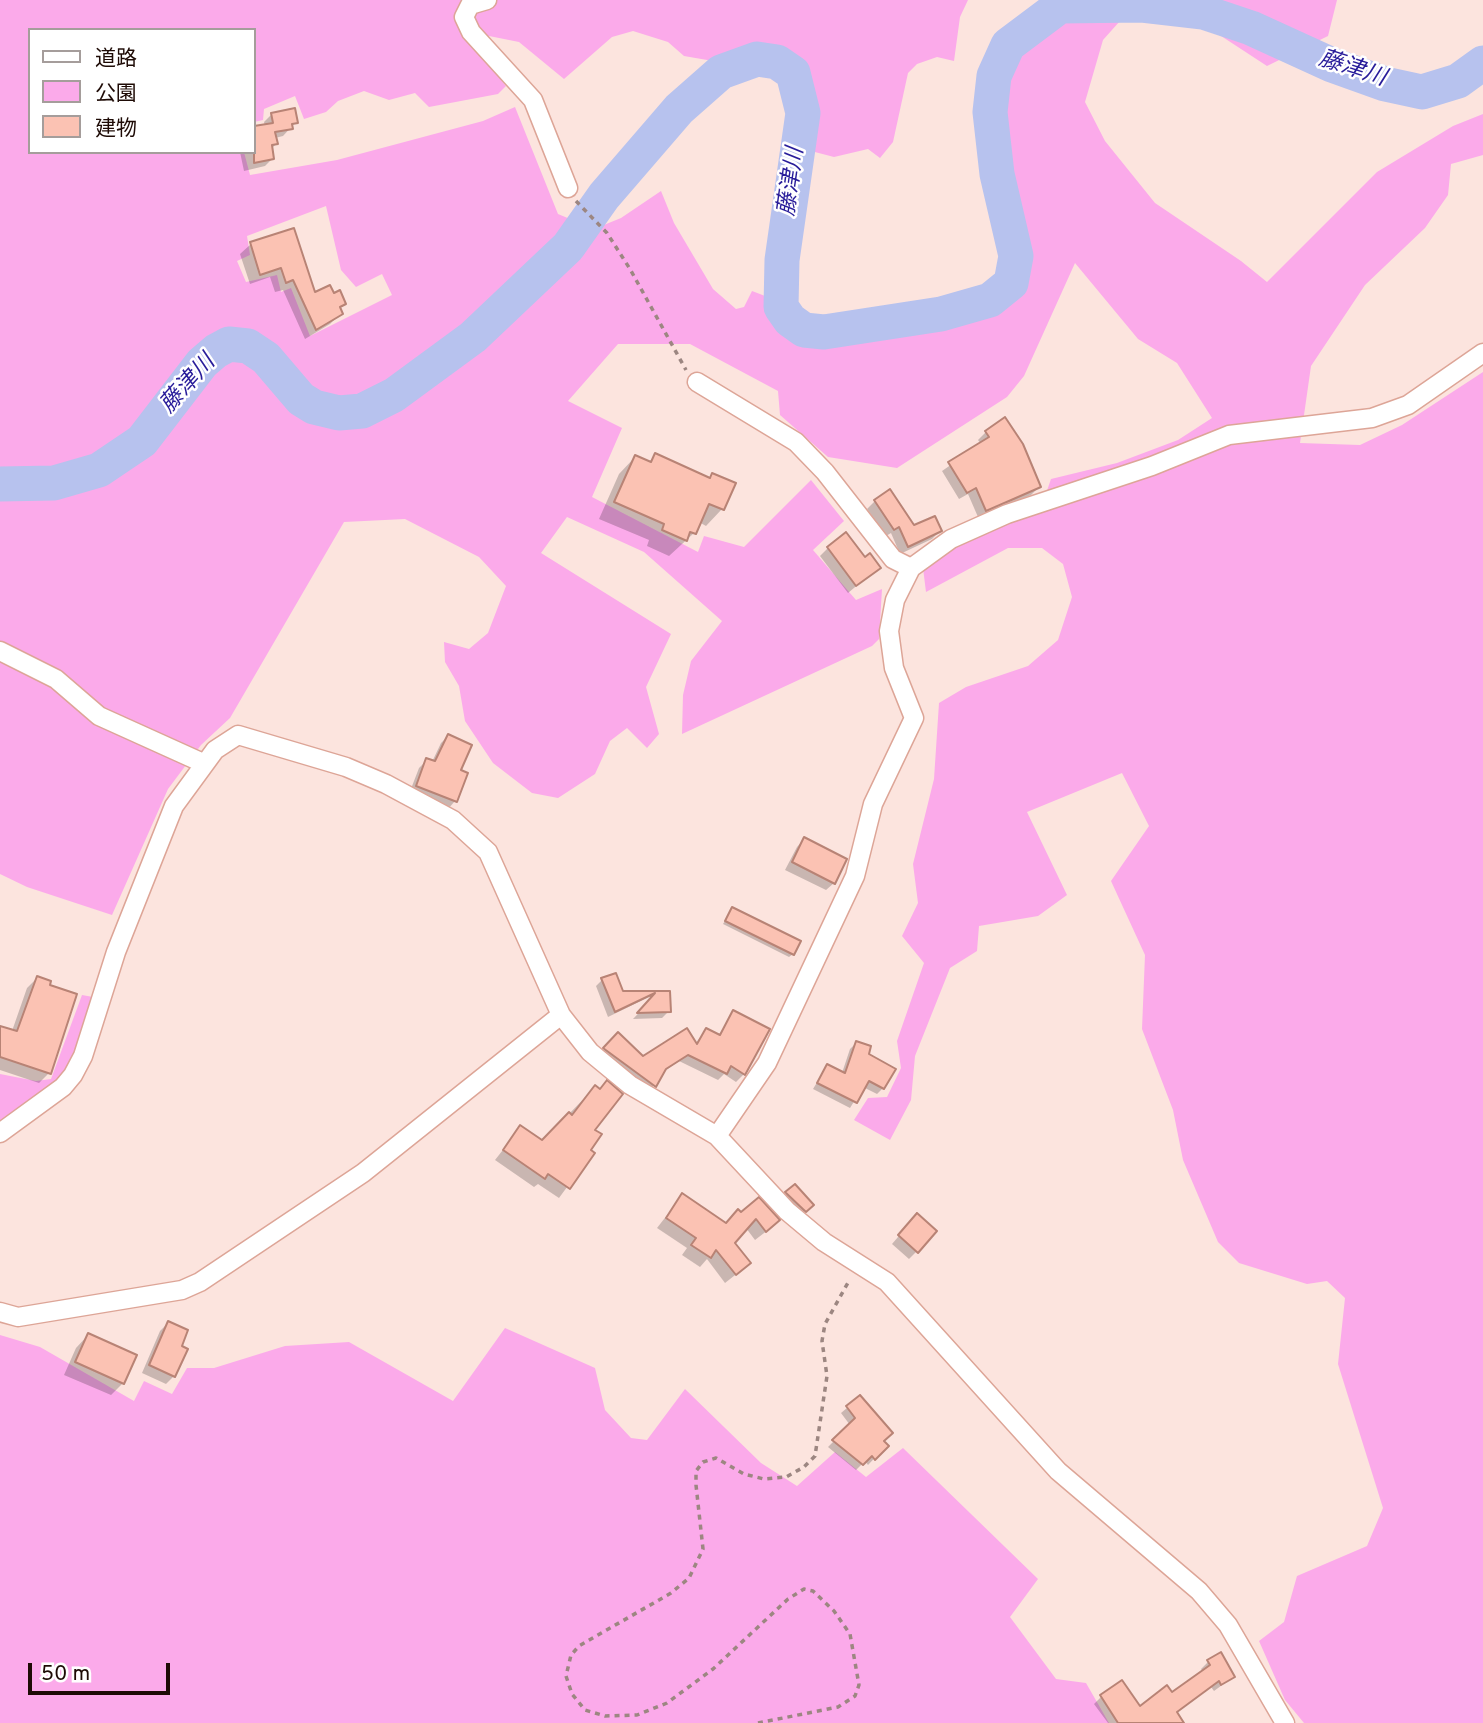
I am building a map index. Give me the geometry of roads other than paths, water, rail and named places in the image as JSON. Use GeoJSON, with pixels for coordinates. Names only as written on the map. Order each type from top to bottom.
{"type":"FeatureCollection","features":[{"type":"Feature","properties":{"kind":"street"},"geometry":{"type":"LineString","coordinates":[[487,0],[470,5],[464,17],[471,32],[533,100],[568,188]]}},
{"type":"Feature","properties":{"kind":"street"},"geometry":{"type":"LineString","coordinates":[[718,1136],[767,1063],[855,876],[873,804],[915,718],[894,668],[889,631],[895,600],[911,568],[951,539],[1007,514],[1152,466],[1229,435],[1372,418],[1408,405],[1483,353]]}},
{"type":"Feature","properties":{"kind":"street"},"geometry":{"type":"LineString","coordinates":[[697,382],[796,442],[825,471],[893,559],[911,568]]}},
{"type":"Feature","properties":{"kind":"street"},"geometry":{"type":"LineString","coordinates":[[0,651],[56,678],[99,716],[203,763]]}},
{"type":"Feature","properties":{"kind":"street"},"geometry":{"type":"LineString","coordinates":[[0,1133],[63,1087],[73,1075],[83,1056],[116,952],[174,806],[203,763],[225,742],[237,735],[346,767],[453,820],[470,832],[493,861],[561,1015],[590,1052],[630,1085],[718,1136],[787,1211],[858,1265],[887,1282],[1058,1471],[1199,1591],[1228,1625],[1285,1723]]}},
{"type":"Feature","properties":{"kind":"street"},"geometry":{"type":"LineString","coordinates":[[0,1312],[18,1317],[182,1290],[200,1282],[363,1173],[561,1015]]}},
{"type":"Feature","properties":{"kind":"waterway","name":"藤津川"},"geometry":{"type":"LineString","coordinates":[[0,484],[54,483],[99,470],[142,441],[202,363],[229,344],[248,346],[266,358],[301,399],[314,407],[339,413],[362,411],[394,395],[473,337],[568,247],[604,196],[679,109],[721,72],[757,59],[777,62],[793,73],[803,113],[782,260],[781,307],[790,320],[804,330],[824,332],[941,314],[990,300],[1011,283],[1016,256],[997,174],[990,112],[994,76],[1008,45],[1060,6],[1142,5],[1203,12],[1251,28],[1332,65],[1385,84],[1422,92],[1458,81],[1483,63]]}}]}
